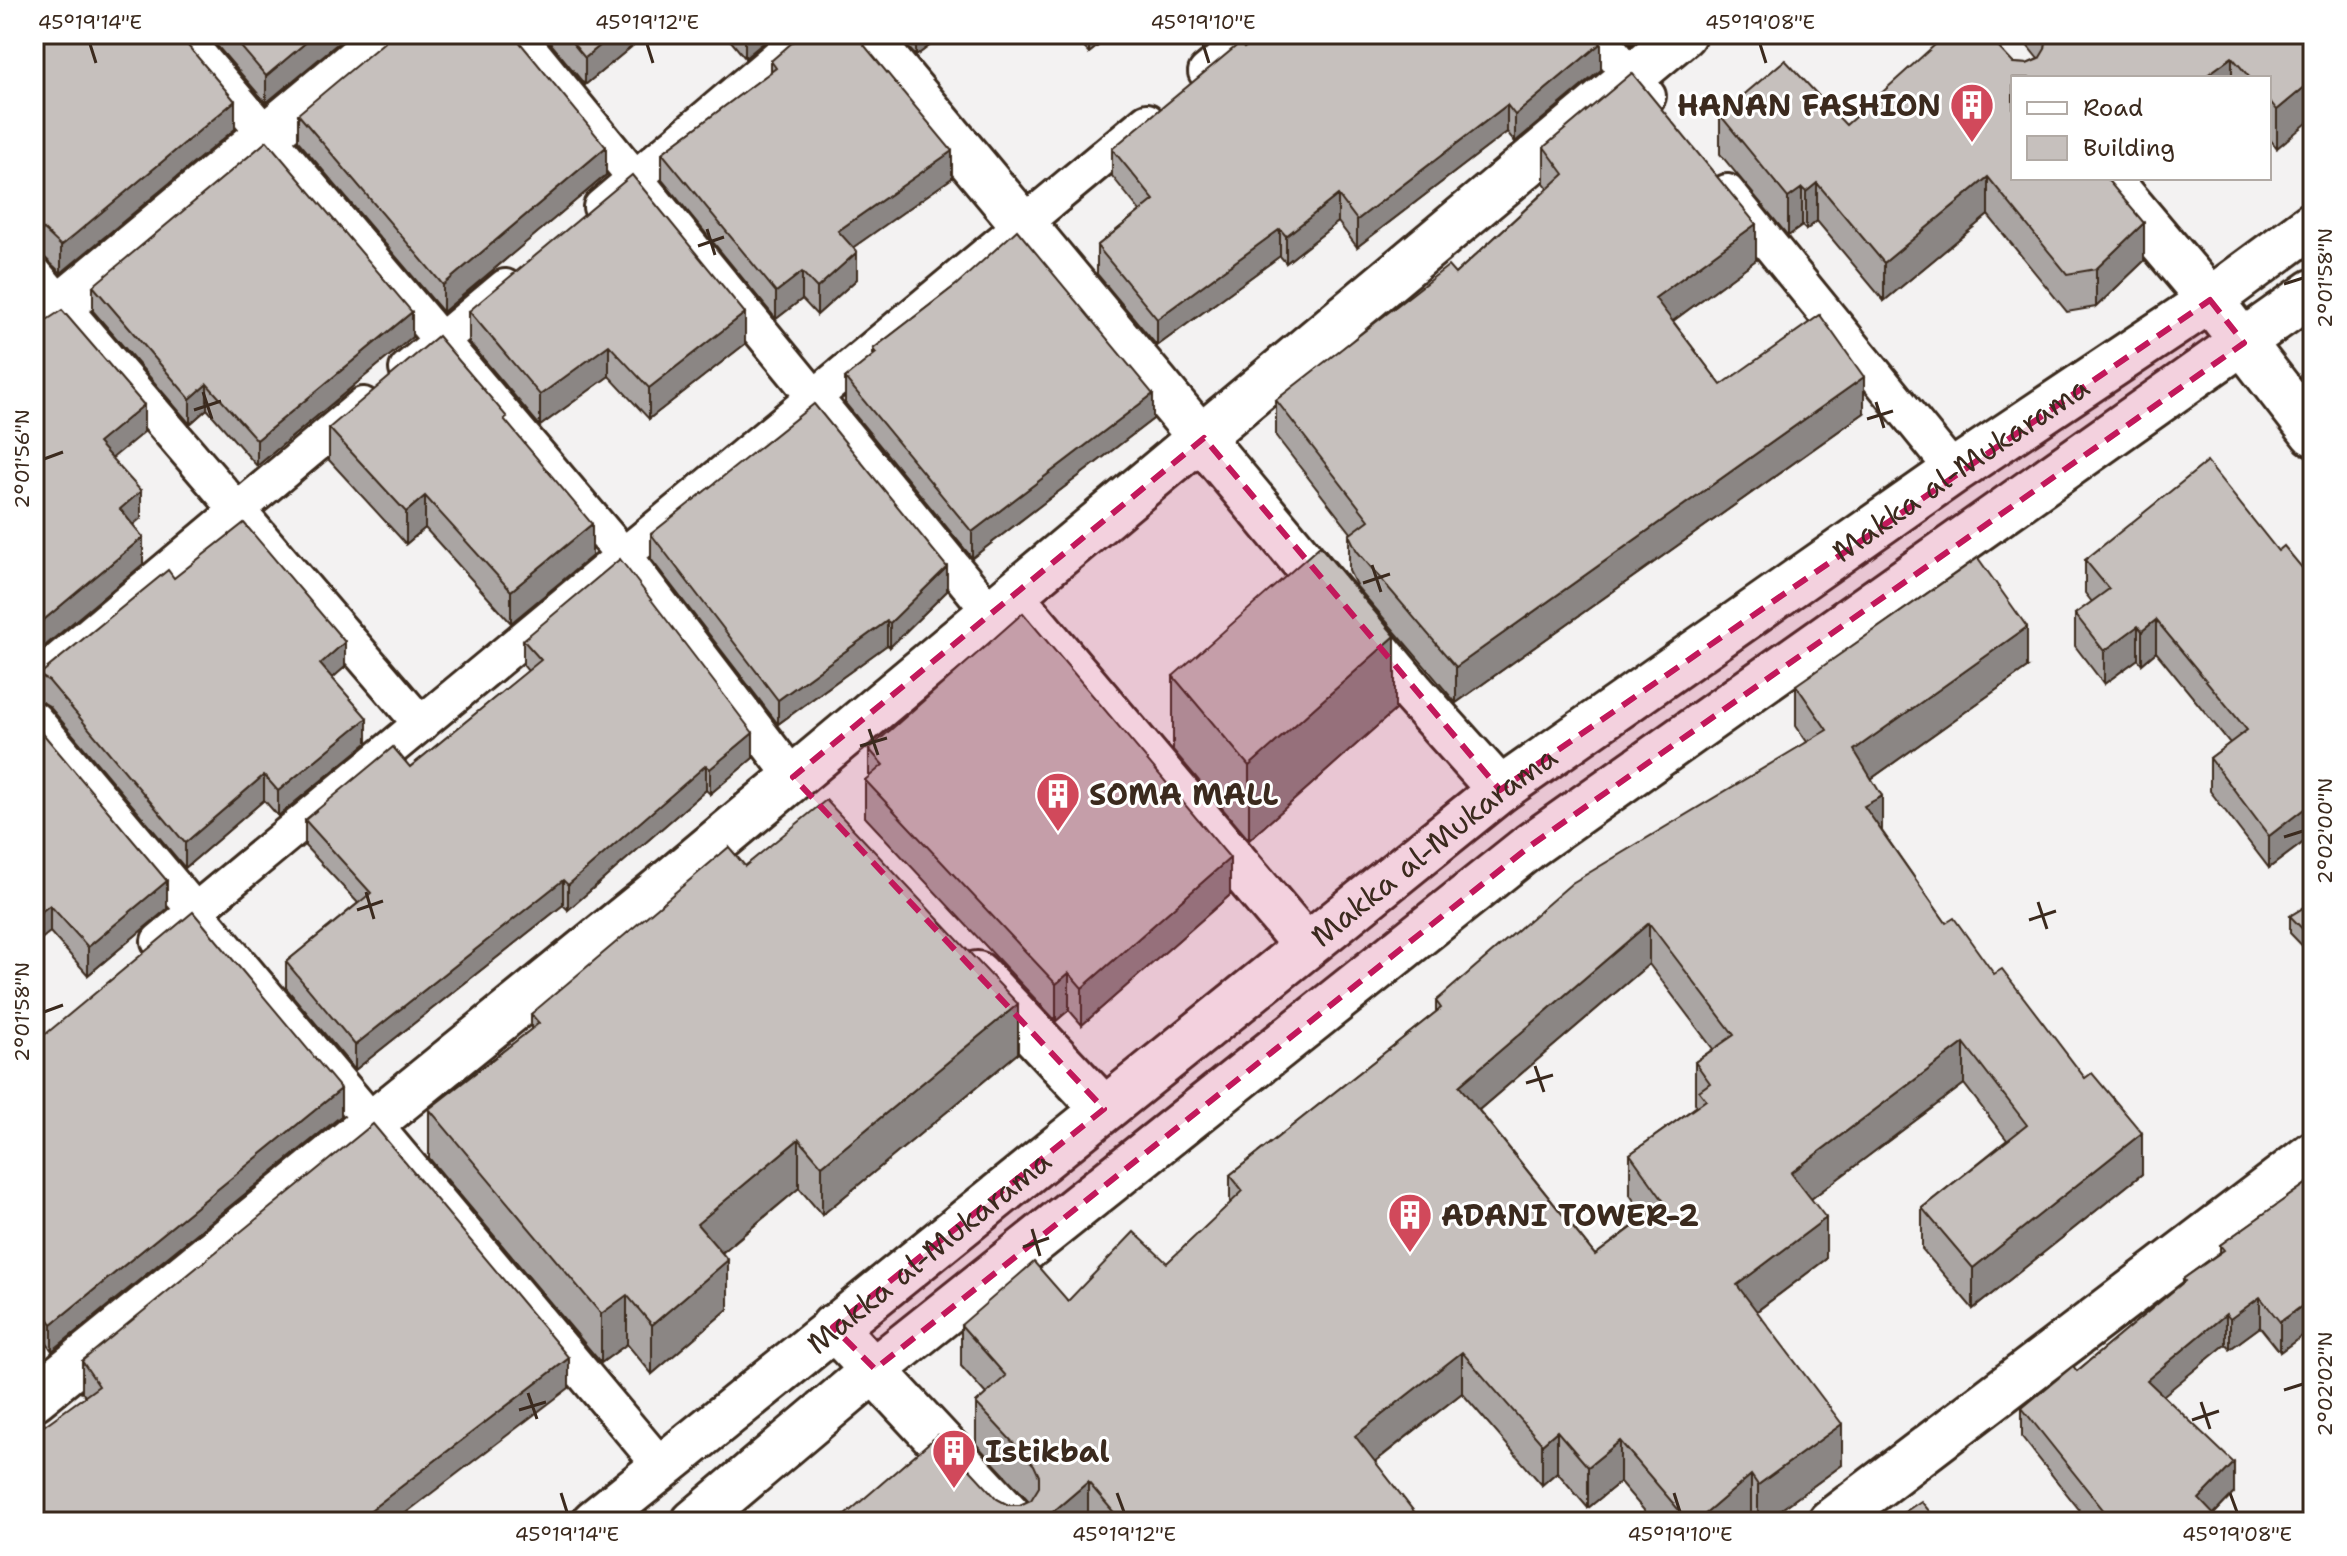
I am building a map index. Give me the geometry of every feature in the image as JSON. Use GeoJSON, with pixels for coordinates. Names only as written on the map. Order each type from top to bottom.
{"type":"FeatureCollection","features":[{"type":"Feature","properties":{"kind":"main road"},"geometry":{"type":"LineString","coordinates":[[43,302],[267,135],[388,34]]}},
{"type":"Feature","properties":{"kind":"main road"},"geometry":{"type":"LineString","coordinates":[[865,34],[1413,693],[1500,790]]}},
{"type":"Feature","properties":{"kind":"main road"},"geometry":{"type":"LineString","coordinates":[[34,1398],[371,1121],[652,896],[1204,438],[1683,34]]}},
{"type":"Feature","properties":{"kind":"main road"},"geometry":{"type":"LineString","coordinates":[[2109,180],[2210,300],[2313,433]]}},
{"type":"Feature","properties":{"kind":"main road","name":"Makka al-Mukarama"},"geometry":{"type":"LineString","coordinates":[[594,1522],[660,1465],[1500,790],[1954,471],[2210,300],[2313,224]]}},
{"type":"Feature","properties":{"kind":"main road","name":"Makka al-Mukarama"},"geometry":{"type":"LineString","coordinates":[[694,1522],[875,1369],[1530,846],[2313,292]]}},
{"type":"Feature","properties":{"kind":"main road"},"geometry":{"type":"LineString","coordinates":[[1002,606],[1306,946]]}},
{"type":"Feature","properties":{"kind":"main road"},"geometry":{"type":"LineString","coordinates":[[793,777],[825,812]]}},
{"type":"Feature","properties":{"kind":"main road"},"geometry":{"type":"LineString","coordinates":[[954,949],[1104,1109]]}},
{"type":"Feature","properties":{"kind":"main road"},"geometry":{"type":"LineString","coordinates":[[1830,1522],[2313,1154]]}},
{"type":"Feature","properties":{"kind":"main road"},"geometry":{"type":"LineString","coordinates":[[833,1327],[1015,1522]]}},
{"type":"Feature","properties":{"kind":"lane"},"geometry":{"type":"LineString","coordinates":[[181,34],[624,556],[793,777]]}},
{"type":"Feature","properties":{"kind":"lane"},"geometry":{"type":"LineString","coordinates":[[517,34],[814,397],[1002,606]]}},
{"type":"Feature","properties":{"kind":"lane"},"geometry":{"type":"LineString","coordinates":[[575,229],[805,34]]}},
{"type":"Feature","properties":{"kind":"lane"},"geometry":{"type":"LineString","coordinates":[[138,959],[1252,34]]}},
{"type":"Feature","properties":{"kind":"lane"},"geometry":{"type":"LineString","coordinates":[[1597,34],[1672,126]]}},
{"type":"Feature","properties":{"kind":"lane"},"geometry":{"type":"LineString","coordinates":[[1702,163],[1954,471]]}},
{"type":"Feature","properties":{"kind":"lane"},"geometry":{"type":"LineString","coordinates":[[34,681],[526,269]]}},
{"type":"Feature","properties":{"kind":"lane"},"geometry":{"type":"LineString","coordinates":[[43,302],[237,510],[421,724]]}},
{"type":"Feature","properties":{"kind":"lane"},"geometry":{"type":"LineString","coordinates":[[34,719],[660,1465]]}},
{"type":"Feature","properties":{"kind":"highlighted area"},"geometry":{"type":"Polygon","coordinates":[[[2210,300],[2244,343],[1530,846],[875,1369],[833,1327],[1104,1109],[793,777],[1204,438],[1500,790],[2210,300]]]}},
{"type":"Feature","properties":{"kind":"building"},"geometry":{"type":"Polygon","coordinates":[[[34,34],[178,34],[235,101],[61,246],[41,227],[34,227],[34,34]]]}},
{"type":"Feature","properties":{"kind":"building"},"geometry":{"type":"Polygon","coordinates":[[[230,34],[316,34],[266,76],[230,34]]]}},
{"type":"Feature","properties":{"kind":"building"},"geometry":{"type":"Polygon","coordinates":[[[394,34],[513,34],[606,147],[443,285],[298,114],[394,34]]]}},
{"type":"Feature","properties":{"kind":"building"},"geometry":{"type":"Polygon","coordinates":[[[565,34],[614,34],[585,58],[565,34]]]}},
{"type":"Feature","properties":{"kind":"building"},"geometry":{"type":"Polygon","coordinates":[[[802,34],[855,34],[952,151],[838,231],[857,252],[817,288],[802,272],[776,292],[662,153],[776,68],[771,61],[802,34]]]}},
{"type":"Feature","properties":{"kind":"building"},"geometry":{"type":"Polygon","coordinates":[[[1263,34],[1594,34],[1601,43],[1515,115],[1507,105],[1357,220],[1338,195],[1286,236],[1280,229],[1157,319],[1097,246],[1154,200],[1112,149],[1240,43],[1244,48],[1263,34]]]}},
{"type":"Feature","properties":{"kind":"building"},"geometry":{"type":"Polygon","coordinates":[[[1947,34],[1986,34],[2013,63],[2027,64],[2039,59],[2045,49],[2046,34],[2313,34],[2313,80],[2277,110],[2271,102],[2271,76],[2248,76],[2232,57],[2206,76],[2011,76],[2011,180],[2108,180],[2144,223],[2096,269],[2067,274],[1988,177],[1884,263],[1817,183],[1806,192],[1802,188],[1788,198],[1720,115],[1785,60],[1846,125],[1947,34]]]}},
{"type":"Feature","properties":{"kind":"building"},"geometry":{"type":"Polygon","coordinates":[[[1632,73],[1756,224],[1655,298],[1721,385],[1820,315],[1864,377],[1456,667],[1357,551],[1349,535],[1369,520],[1276,400],[1448,266],[1455,274],[1564,174],[1544,147],[1632,73]]]}},
{"type":"Feature","properties":{"kind":"building"},"geometry":{"type":"Polygon","coordinates":[[[267,141],[412,312],[257,440],[207,384],[190,399],[93,286],[267,141]]]}},
{"type":"Feature","properties":{"kind":"building"},"geometry":{"type":"Polygon","coordinates":[[[632,175],[745,313],[649,388],[609,345],[540,395],[469,311],[632,175]]]}},
{"type":"Feature","properties":{"kind":"building"},"geometry":{"type":"Polygon","coordinates":[[[1017,230],[1153,394],[972,532],[845,378],[876,353],[873,349],[956,285],[1017,230]]]}},
{"type":"Feature","properties":{"kind":"building"},"geometry":{"type":"Polygon","coordinates":[[[62,310],[144,405],[98,443],[141,491],[120,509],[143,537],[34,628],[34,325],[62,310]]]}},
{"type":"Feature","properties":{"kind":"building"},"geometry":{"type":"Polygon","coordinates":[[[438,336],[592,524],[511,591],[425,496],[406,512],[329,428],[438,336]]]}},
{"type":"Feature","properties":{"kind":"building"},"geometry":{"type":"Polygon","coordinates":[[[814,404],[947,567],[890,623],[887,621],[778,700],[651,534],[814,404]]]}},
{"type":"Feature","properties":{"kind":"building"},"geometry":{"type":"Polygon","coordinates":[[[2207,462],[2278,551],[2284,546],[2313,581],[2313,802],[2269,836],[2210,758],[2247,730],[2156,620],[2142,631],[2138,626],[2104,651],[2075,614],[2109,589],[2085,560],[2207,462]]]}},
{"type":"Feature","properties":{"kind":"building"},"geometry":{"type":"Polygon","coordinates":[[[244,523],[345,642],[320,664],[367,718],[278,791],[264,775],[185,843],[49,681],[39,675],[168,570],[174,578],[244,523]]]}},
{"type":"Feature","properties":{"kind":"building"},"geometry":{"type":"Polygon","coordinates":[[[1320,546],[1395,636],[1249,766],[1173,676],[1320,546]]]}},
{"type":"Feature","properties":{"kind":"building"},"geometry":{"type":"Polygon","coordinates":[[[1978,558],[2027,627],[1854,750],[1882,796],[1864,806],[1946,923],[1954,918],[1994,974],[2002,969],[2085,1078],[2092,1073],[2142,1133],[1973,1268],[1922,1208],[2027,1125],[1964,1043],[1791,1173],[1826,1218],[1737,1285],[1842,1424],[1758,1485],[1751,1475],[1696,1522],[1689,1522],[1620,1441],[1588,1467],[1557,1431],[1542,1444],[1462,1352],[1355,1436],[1422,1522],[1122,1522],[1088,1482],[1041,1522],[837,1522],[938,1435],[997,1499],[1008,1505],[1020,1505],[1031,1500],[1039,1487],[1039,1476],[1034,1465],[976,1403],[1006,1376],[961,1325],[1034,1262],[1068,1301],[1134,1232],[1167,1263],[1243,1191],[1230,1175],[1441,1008],[1436,1001],[1572,883],[1827,730],[1796,685],[1978,558]],[[1649,923],[1459,1086],[1595,1255],[1665,1203],[1630,1154],[1706,1100],[1699,1091],[1710,1083],[1695,1062],[1734,1035],[1649,923]]]}},
{"type":"Feature","properties":{"kind":"building"},"geometry":{"type":"Polygon","coordinates":[[[620,559],[753,733],[710,769],[706,765],[568,885],[563,880],[355,1045],[286,962],[371,893],[305,820],[393,747],[410,767],[541,660],[523,640],[620,559]]]}},
{"type":"Feature","properties":{"kind":"building","name":"SOMA MALL"},"geometry":{"type":"Polygon","coordinates":[[[1023,613],[1230,858],[1082,988],[1069,973],[1056,984],[865,780],[883,765],[869,749],[1023,613]]]}},
{"type":"Feature","properties":{"kind":"building"},"geometry":{"type":"Polygon","coordinates":[[[34,723],[167,881],[88,947],[50,905],[34,917],[34,723]]]}},
{"type":"Feature","properties":{"kind":"building"},"geometry":{"type":"Polygon","coordinates":[[[826,800],[1018,1004],[822,1166],[799,1139],[697,1224],[728,1260],[652,1325],[627,1295],[601,1314],[429,1109],[539,1023],[531,1014],[729,847],[745,866],[826,800]]]}},
{"type":"Feature","properties":{"kind":"building"},"geometry":{"type":"Polygon","coordinates":[[[2313,902],[2313,940],[2290,916],[2313,902]]]}},
{"type":"Feature","properties":{"kind":"building"},"geometry":{"type":"Polygon","coordinates":[[[193,912],[341,1089],[52,1324],[44,1312],[34,1320],[34,1041],[193,912]]]}},
{"type":"Feature","properties":{"kind":"building"},"geometry":{"type":"Polygon","coordinates":[[[373,1124],[569,1358],[355,1522],[34,1522],[34,1433],[99,1386],[82,1361],[373,1124]]]}},
{"type":"Feature","properties":{"kind":"building"},"geometry":{"type":"Polygon","coordinates":[[[2313,1179],[2313,1311],[2306,1303],[2280,1322],[2260,1297],[2230,1319],[2226,1314],[2147,1380],[2234,1463],[2199,1499],[2221,1522],[2113,1522],[2022,1408],[2073,1366],[2077,1371],[2185,1281],[2183,1279],[2224,1250],[2220,1245],[2313,1179]]]}},
{"type":"Feature","properties":{"kind":"building"},"geometry":{"type":"Polygon","coordinates":[[[1921,1501],[1938,1522],[1890,1522],[1921,1501]]]}},
{"type":"Feature","properties":{"kind":"place","name":"HANAN FASHION"},"geometry":{"type":"Point","coordinates":[1972,144]}},
{"type":"Feature","properties":{"kind":"place","name":"SOMA MALL"},"geometry":{"type":"Point","coordinates":[1058,833]}},
{"type":"Feature","properties":{"kind":"place","name":"ADANI TOWER-2"},"geometry":{"type":"Point","coordinates":[1410,1254]}},
{"type":"Feature","properties":{"kind":"place","name":"Istikbal"},"geometry":{"type":"Point","coordinates":[954,1490]}}]}
